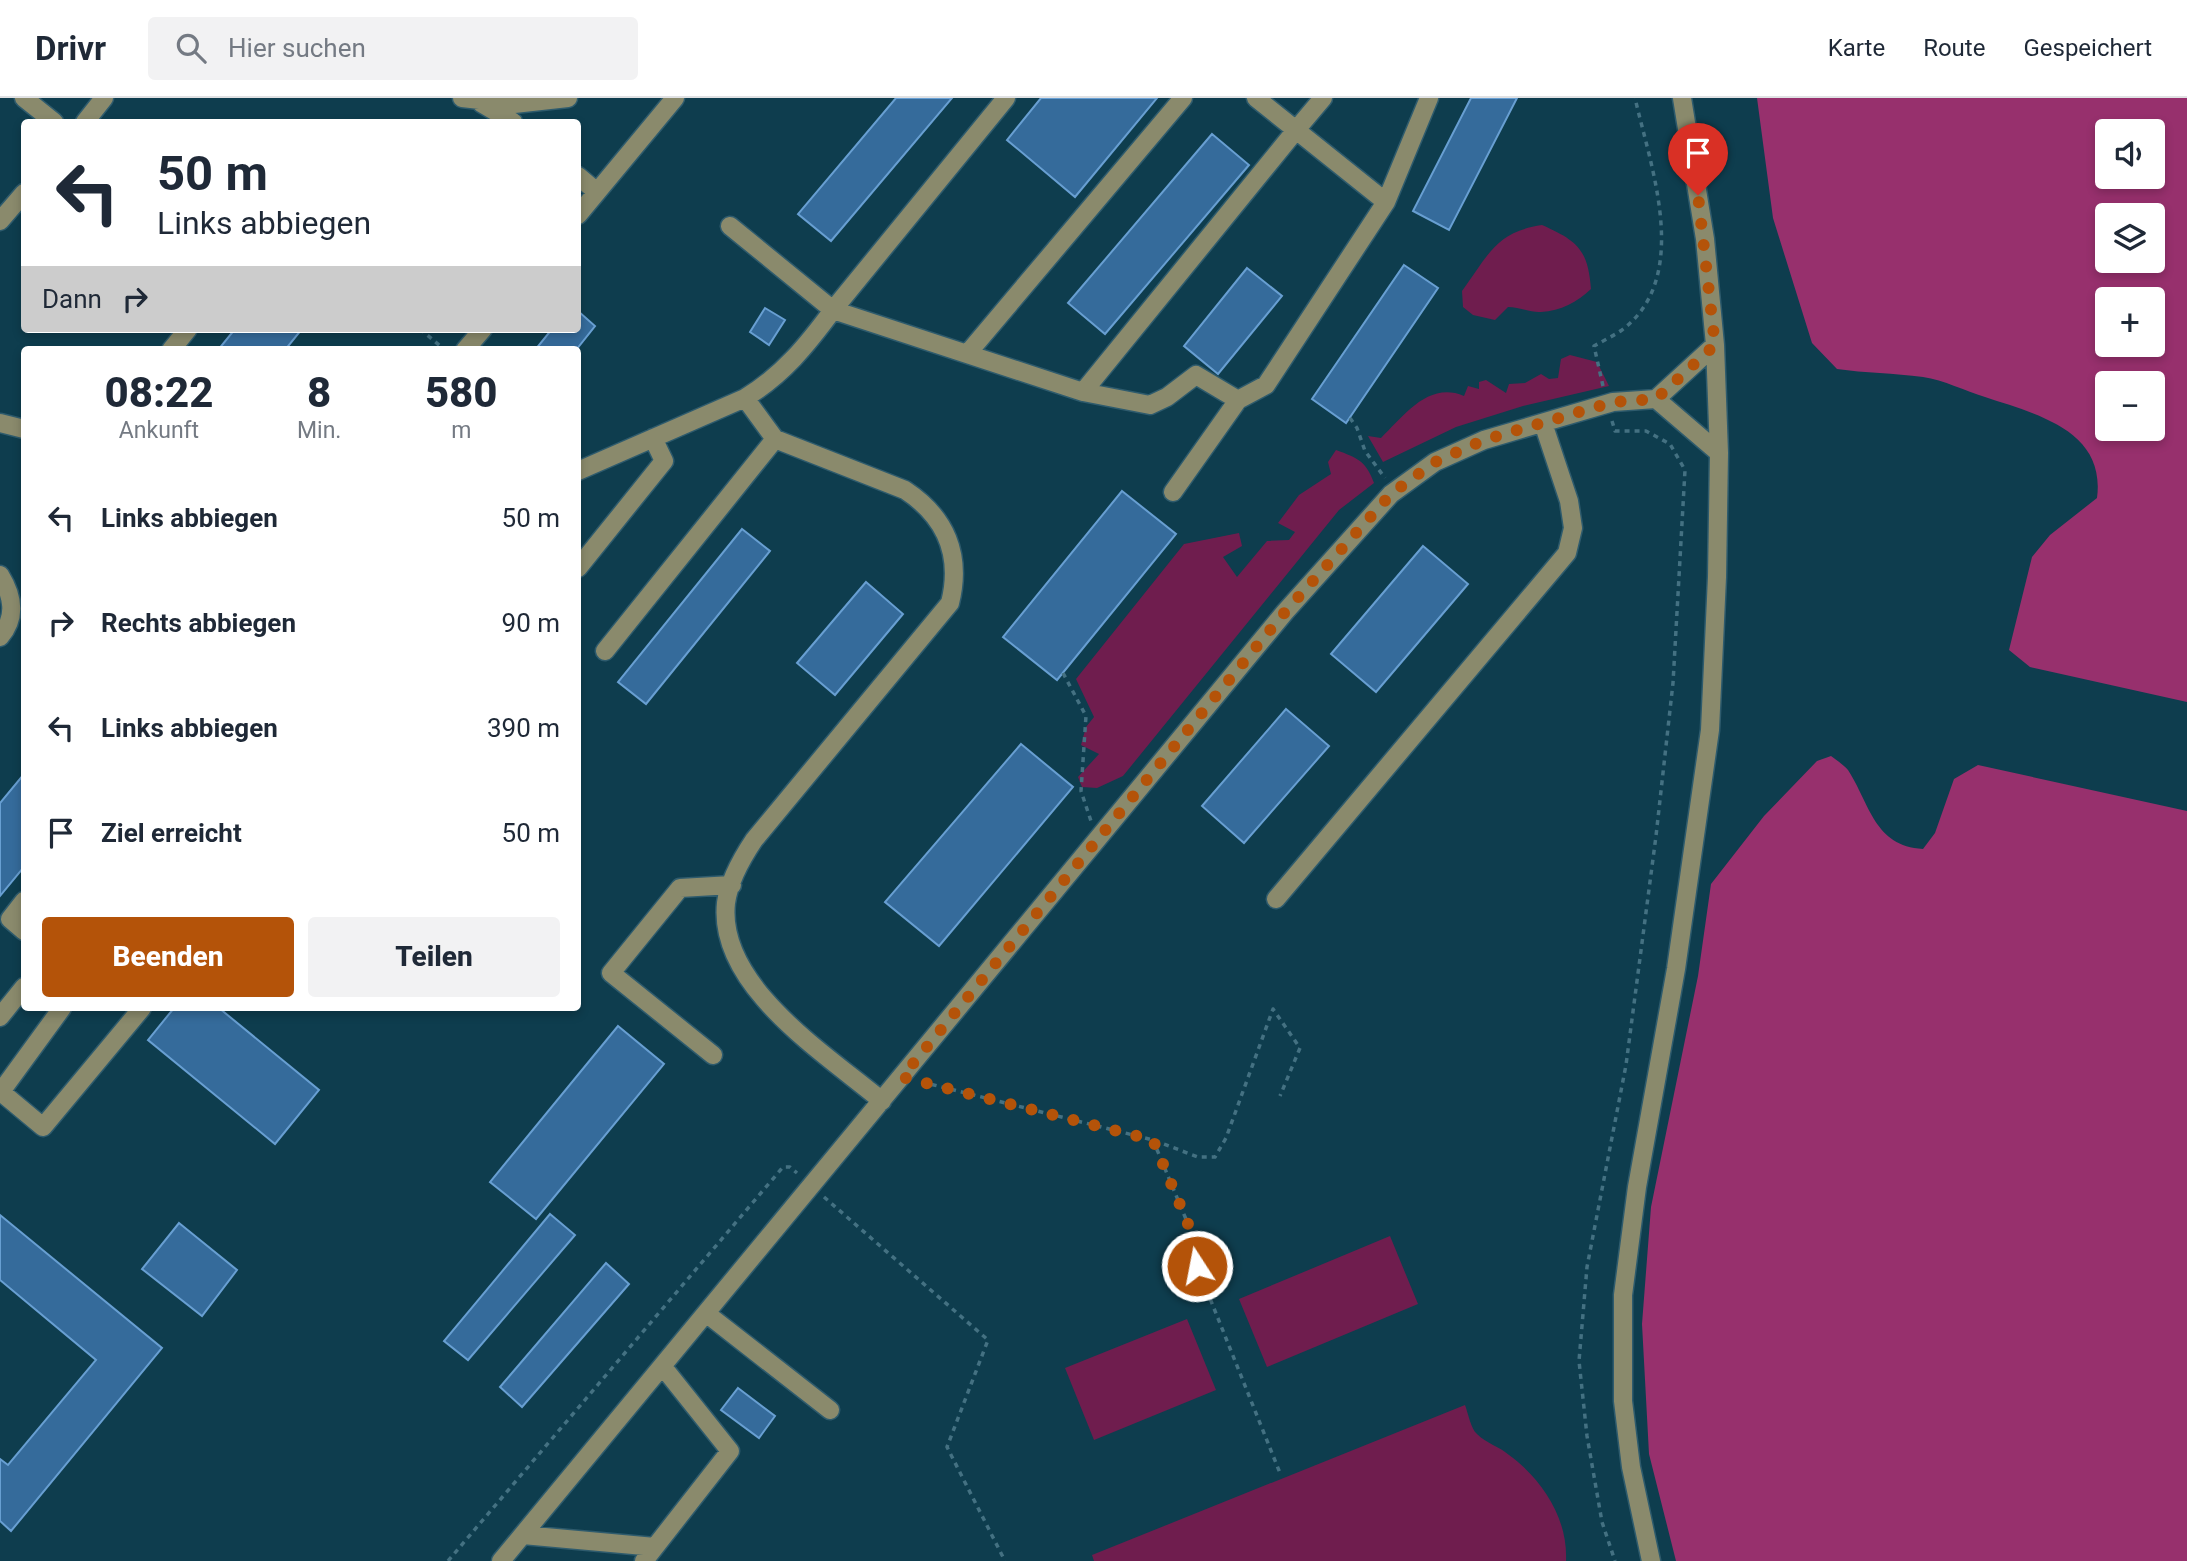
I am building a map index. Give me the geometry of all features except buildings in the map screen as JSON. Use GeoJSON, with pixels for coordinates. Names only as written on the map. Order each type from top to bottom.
{"type":"FeatureCollection","features":[{"type":"Feature","properties":{"kind":"street"},"geometry":{"type":"LineString","coordinates":[[24,98],[50,119]]}},
{"type":"Feature","properties":{"kind":"street"},"geometry":{"type":"LineString","coordinates":[[87,119],[104,98]]}},
{"type":"Feature","properties":{"kind":"street"},"geometry":{"type":"LineString","coordinates":[[469,99],[514,104],[568,98]]}},
{"type":"Feature","properties":{"kind":"street"},"geometry":{"type":"LineString","coordinates":[[581,211],[675,98]]}},
{"type":"Feature","properties":{"kind":"street"},"geometry":{"type":"LineString","coordinates":[[581,470],[745,398],[781,373],[1006,98]]}},
{"type":"Feature","properties":{"kind":"street"},"geometry":{"type":"LineString","coordinates":[[968,353],[1183,98]]}},
{"type":"Feature","properties":{"kind":"street"},"geometry":{"type":"LineString","coordinates":[[1256,98],[1386,202]]}},
{"type":"Feature","properties":{"kind":"street"},"geometry":{"type":"LineString","coordinates":[[1083,392],[1323,98]]}},
{"type":"Feature","properties":{"kind":"street"},"geometry":{"type":"LineString","coordinates":[[1173,492],[1238,400],[1266,384],[1386,202],[1429,98]]}},
{"type":"Feature","properties":{"kind":"street"},"geometry":{"type":"LineString","coordinates":[[1651,1561],[1630,1467],[1623,1401],[1623,1295],[1637,1187],[1676,969],[1710,730],[1719,453],[1715,345],[1705,239],[1682,98]]}},
{"type":"Feature","properties":{"kind":"street"},"geometry":{"type":"LineString","coordinates":[[469,99],[507,119]]}},
{"type":"Feature","properties":{"kind":"street"},"geometry":{"type":"LineString","coordinates":[[581,179],[597,192]]}},
{"type":"Feature","properties":{"kind":"street"},"geometry":{"type":"LineString","coordinates":[[0,221],[21,196]]}},
{"type":"Feature","properties":{"kind":"street"},"geometry":{"type":"LineString","coordinates":[[730,226],[833,310],[1083,392],[1150,405],[1167,397],[1196,375],[1238,400]]}},
{"type":"Feature","properties":{"kind":"street"},"geometry":{"type":"LineString","coordinates":[[501,1561],[1285,612],[1395,491],[1435,462],[1484,440],[1608,404],[1656,399],[1715,345]]}},
{"type":"Feature","properties":{"kind":"street"},"geometry":{"type":"LineString","coordinates":[[745,398],[775,439],[905,490],[924,502],[937,518],[954,557],[955,582],[950,603],[754,840],[740,862],[726,902],[730,944],[753,985],[778,1013],[882,1101]]}},
{"type":"Feature","properties":{"kind":"street"},"geometry":{"type":"LineString","coordinates":[[1656,399],[1719,453]]}},
{"type":"Feature","properties":{"kind":"street"},"geometry":{"type":"LineString","coordinates":[[0,423],[21,428]]}},
{"type":"Feature","properties":{"kind":"street"},"geometry":{"type":"LineString","coordinates":[[1276,899],[1567,553],[1573,528],[1569,501],[1543,423]]}},
{"type":"Feature","properties":{"kind":"street"},"geometry":{"type":"LineString","coordinates":[[581,564],[664,461],[653,438]]}},
{"type":"Feature","properties":{"kind":"street"},"geometry":{"type":"LineString","coordinates":[[605,651],[775,439]]}},
{"type":"Feature","properties":{"kind":"street"},"geometry":{"type":"LineString","coordinates":[[0,575],[11,596],[12,614],[0,637]]}},
{"type":"Feature","properties":{"kind":"street"},"geometry":{"type":"LineString","coordinates":[[713,1055],[611,972],[680,888],[732,885]]}},
{"type":"Feature","properties":{"kind":"street"},"geometry":{"type":"LineString","coordinates":[[21,905],[10,919],[21,928]]}},
{"type":"Feature","properties":{"kind":"street"},"geometry":{"type":"LineString","coordinates":[[0,1017],[21,991]]}},
{"type":"Feature","properties":{"kind":"street"},"geometry":{"type":"LineString","coordinates":[[60,1011],[0,1093],[43,1127],[140,1011]]}},
{"type":"Feature","properties":{"kind":"street"},"geometry":{"type":"LineString","coordinates":[[707,1314],[830,1410]]}},
{"type":"Feature","properties":{"kind":"street"},"geometry":{"type":"LineString","coordinates":[[523,1535],[649,1554],[730,1451],[663,1367]]}},
{"type":"Feature","properties":{"kind":"path"},"geometry":{"type":"LineString","coordinates":[[1615,1561],[1602,1522],[1587,1436],[1579,1362],[1587,1266],[1626,1065],[1656,836],[1673,683],[1685,470],[1670,444],[1646,431],[1615,431],[1594,346],[1623,329],[1644,305],[1658,276],[1662,252],[1662,223],[1635,98]]}},
{"type":"Feature","properties":{"kind":"path"},"geometry":{"type":"LineString","coordinates":[[425,333],[440,346]]}},
{"type":"Feature","properties":{"kind":"path"},"geometry":{"type":"LineString","coordinates":[[1349,418],[1357,428],[1365,451],[1395,491]]}},
{"type":"Feature","properties":{"kind":"path"},"geometry":{"type":"LineString","coordinates":[[1063,673],[1086,716],[1081,791],[1098,839]]}},
{"type":"Feature","properties":{"kind":"path"},"geometry":{"type":"LineString","coordinates":[[902,1077],[1153,1140],[1198,1157],[1215,1157],[1226,1138],[1273,1009],[1300,1048],[1280,1096]]}},
{"type":"Feature","properties":{"kind":"path"},"geometry":{"type":"LineString","coordinates":[[1153,1140],[1188,1224],[1197,1266],[1280,1473]]}},
{"type":"Feature","properties":{"kind":"path"},"geometry":{"type":"LineString","coordinates":[[448,1561],[783,1167],[790,1167],[989,1340],[947,1447],[1005,1561]]}},
{"type":"Feature","properties":{"kind":"shaded area"},"geometry":{"type":"Polygon","coordinates":[[[1757,98],[2187,98],[2187,702],[2030,667],[2009,650],[2032,557],[2050,535],[2097,498],[2097,475],[2090,456],[2079,441],[2045,418],[1931,378],[1837,369],[1812,343],[1773,218],[1757,98]]]}},
{"type":"Feature","properties":{"kind":"shaded area"},"geometry":{"type":"Polygon","coordinates":[[[1542,225],[1564,236],[1579,248],[1587,265],[1591,289],[1562,308],[1537,312],[1508,307],[1495,320],[1473,315],[1463,307],[1462,291],[1494,248],[1513,233],[1542,225]]]}},
{"type":"Feature","properties":{"kind":"shaded area"},"geometry":{"type":"Polygon","coordinates":[[[1570,355],[1597,362],[1609,386],[1523,406],[1456,427],[1383,462],[1368,436],[1381,438],[1418,403],[1439,393],[1464,396],[1468,386],[1479,389],[1479,382],[1486,380],[1506,393],[1509,384],[1525,383],[1541,374],[1549,379],[1558,378],[1561,359],[1570,355]]]}},
{"type":"Feature","properties":{"kind":"shaded area"},"geometry":{"type":"Polygon","coordinates":[[[1336,450],[1360,461],[1374,483],[1339,510],[1123,776],[1097,788],[1082,787],[1078,777],[1099,754],[1081,745],[1086,727],[1094,717],[1076,679],[1184,544],[1239,533],[1242,546],[1223,557],[1237,577],[1267,541],[1289,540],[1295,532],[1278,523],[1299,495],[1331,474],[1328,462],[1336,450]]]}},
{"type":"Feature","properties":{"kind":"shaded area"},"geometry":{"type":"Polygon","coordinates":[[[1831,756],[1848,770],[1875,821],[1884,832],[1907,846],[1923,849],[1935,833],[1954,779],[1978,765],[2187,811],[2187,1561],[1676,1561],[1649,1454],[1642,1324],[1651,1207],[1698,976],[1711,884],[1764,816],[1817,761],[1831,756]]]}},
{"type":"Feature","properties":{"kind":"shaded area"},"geometry":{"type":"Polygon","coordinates":[[[1390,1236],[1418,1304],[1267,1367],[1239,1299],[1390,1236]]]}},
{"type":"Feature","properties":{"kind":"shaded area"},"geometry":{"type":"Polygon","coordinates":[[[1187,1319],[1216,1390],[1094,1440],[1065,1368],[1187,1319]]]}},
{"type":"Feature","properties":{"kind":"shaded area"},"geometry":{"type":"Polygon","coordinates":[[[1465,1405],[1475,1432],[1521,1465],[1551,1501],[1563,1530],[1566,1561],[1094,1561],[1092,1555],[1465,1405]]]}},
{"type":"Feature","properties":{"kind":"route"},"geometry":{"type":"LineString","coordinates":[[1197,1266],[1188,1224],[1153,1140],[902,1077],[1285,612],[1391,494],[1435,462],[1484,440],[1613,402],[1656,399],[1715,345],[1698,195]]}}]}
